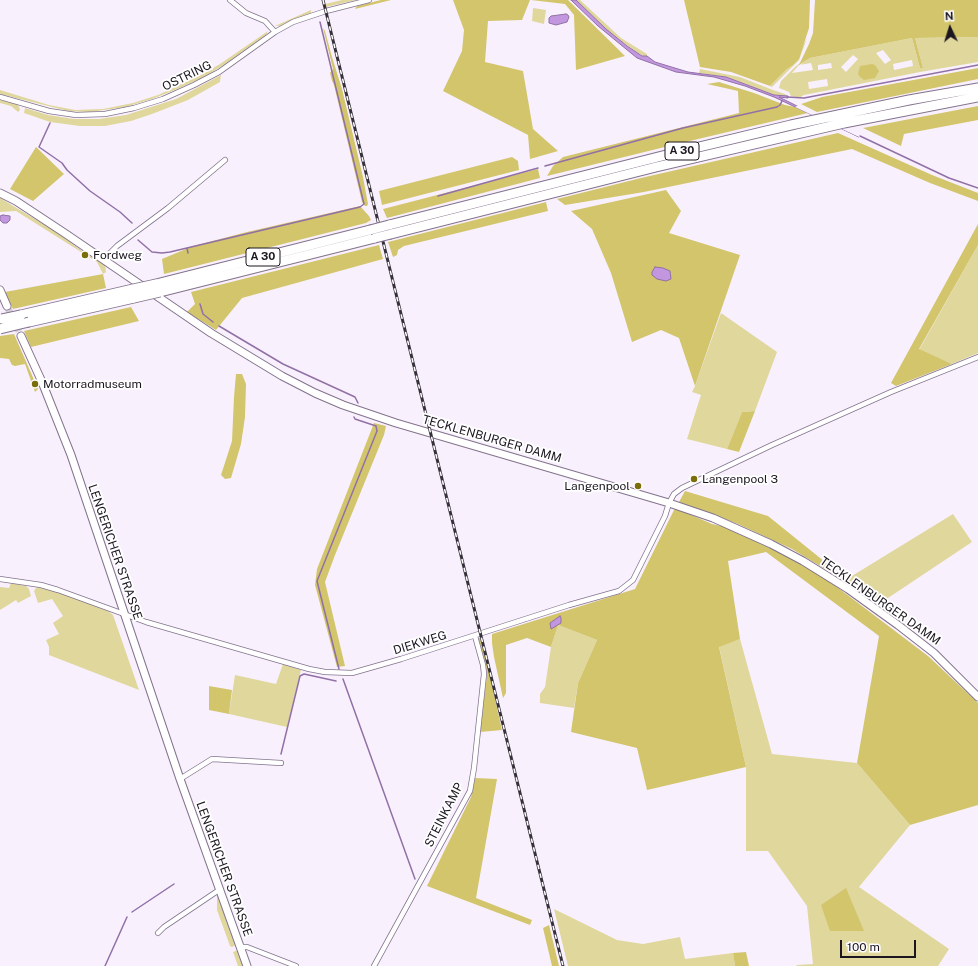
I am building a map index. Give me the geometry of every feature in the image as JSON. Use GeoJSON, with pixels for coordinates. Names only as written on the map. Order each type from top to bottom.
{"type":"FeatureCollection","features":[{"type":"Feature","properties":{"kind":"highway","name":"A 30"},"geometry":{"type":"LineString","coordinates":[[390,230],[674,153],[909,100],[978,88]]}},
{"type":"Feature","properties":{"kind":"highway","name":"A 30"},"geometry":{"type":"LineString","coordinates":[[0,329],[372,234],[844,123],[978,97]]}},
{"type":"Feature","properties":{"kind":"highway","name":"A 30"},"geometry":{"type":"LineString","coordinates":[[1,319],[133,294]]}},
{"type":"Feature","properties":{"kind":"main road","name":"TECKLENBURGER DAMM"},"geometry":{"type":"LineString","coordinates":[[0,193],[104,259],[239,351],[282,376],[336,402],[396,423],[697,512],[737,528],[803,561],[848,589],[898,625],[934,653],[978,697]]}},
{"type":"Feature","properties":{"kind":"main road"},"geometry":{"type":"LineString","coordinates":[[0,290],[7,306]]}},
{"type":"Feature","properties":{"kind":"main road","name":"LENGERICHER STRASSE"},"geometry":{"type":"LineString","coordinates":[[21,336],[40,378],[71,455],[180,778],[247,966]]}},
{"type":"Feature","properties":{"kind":"street"},"geometry":{"type":"LineString","coordinates":[[230,0],[246,13],[265,21],[275,32]]}},
{"type":"Feature","properties":{"kind":"street","name":"OSTRING"},"geometry":{"type":"LineString","coordinates":[[0,97],[22,102],[49,111],[76,115],[105,114],[134,108],[163,99],[219,72],[275,32],[293,22],[369,0]]}},
{"type":"Feature","properties":{"kind":"street"},"geometry":{"type":"LineString","coordinates":[[104,259],[117,246],[168,208],[225,160]]}},
{"type":"Feature","properties":{"kind":"street"},"geometry":{"type":"LineString","coordinates":[[669,503],[674,494],[682,488],[765,448],[891,392],[978,357]]}},
{"type":"Feature","properties":{"kind":"street","name":"DIEKWEG"},"geometry":{"type":"LineString","coordinates":[[0,579],[40,585],[58,590],[153,624],[309,669],[340,674],[352,673],[402,659],[569,605],[619,591],[633,580],[665,516],[669,503]]}},
{"type":"Feature","properties":{"kind":"street","name":"STEINKAMP"},"geometry":{"type":"LineString","coordinates":[[374,966],[470,791],[474,768],[484,674],[475,636]]}},
{"type":"Feature","properties":{"kind":"street"},"geometry":{"type":"LineString","coordinates":[[180,778],[212,759],[281,763]]}},
{"type":"Feature","properties":{"kind":"street"},"geometry":{"type":"LineString","coordinates":[[158,934],[164,927],[219,890]]}},
{"type":"Feature","properties":{"kind":"street"},"geometry":{"type":"LineString","coordinates":[[240,947],[247,947],[296,966]]}},
{"type":"Feature","properties":{"kind":"shaded area"},"geometry":{"type":"Polygon","coordinates":[[[342,0],[356,0],[326,7],[325,4],[342,0]]]}},
{"type":"Feature","properties":{"kind":"shaded area"},"geometry":{"type":"Polygon","coordinates":[[[381,0],[391,0],[355,9],[357,6],[381,0]]]}},
{"type":"Feature","properties":{"kind":"shaded area"},"geometry":{"type":"Polygon","coordinates":[[[453,0],[530,0],[522,20],[488,21],[485,62],[523,71],[533,129],[558,151],[530,159],[528,135],[443,91],[462,51],[464,30],[453,0]]]}},
{"type":"Feature","properties":{"kind":"shaded area"},"geometry":{"type":"Polygon","coordinates":[[[531,0],[568,0],[625,56],[576,70],[574,15],[565,4],[531,0]]]}},
{"type":"Feature","properties":{"kind":"shaded area"},"geometry":{"type":"Polygon","coordinates":[[[571,0],[576,0],[606,29],[642,56],[647,56],[655,62],[688,72],[726,77],[774,95],[788,96],[788,98],[779,97],[859,137],[774,97],[745,86],[714,77],[676,72],[637,58],[598,26],[571,0]]]}},
{"type":"Feature","properties":{"kind":"shaded area"},"geometry":{"type":"Polygon","coordinates":[[[576,0],[580,0],[621,38],[647,54],[647,56],[645,57],[638,53],[611,34],[576,0]]]}},
{"type":"Feature","properties":{"kind":"shaded area"},"geometry":{"type":"Polygon","coordinates":[[[684,0],[810,0],[809,28],[799,59],[770,86],[731,72],[700,67],[684,0]]]}},
{"type":"Feature","properties":{"kind":"shaded area"},"geometry":{"type":"Polygon","coordinates":[[[815,0],[978,0],[978,37],[915,38],[923,68],[920,68],[912,38],[810,58],[799,65],[813,33],[815,0]]]}},
{"type":"Feature","properties":{"kind":"shaded area"},"geometry":{"type":"Polygon","coordinates":[[[533,8],[546,10],[544,24],[532,21],[533,8]]]}},
{"type":"Feature","properties":{"kind":"shaded area"},"geometry":{"type":"Polygon","coordinates":[[[311,10],[311,13],[280,26],[275,26],[311,10]]]}},
{"type":"Feature","properties":{"kind":"shaded area"},"geometry":{"type":"Polygon","coordinates":[[[566,14],[569,17],[567,22],[556,25],[549,23],[549,18],[551,16],[566,14]]]}},
{"type":"Feature","properties":{"kind":"shaded area"},"geometry":{"type":"Polygon","coordinates":[[[323,28],[342,89],[363,177],[368,204],[367,206],[365,206],[362,202],[330,73],[333,69],[323,28]]]}},
{"type":"Feature","properties":{"kind":"shaded area"},"geometry":{"type":"Polygon","coordinates":[[[268,31],[266,35],[204,77],[152,99],[125,107],[90,112],[68,111],[0,94],[0,90],[49,105],[75,110],[103,109],[133,103],[158,95],[201,75],[220,64],[268,31]]]}},
{"type":"Feature","properties":{"kind":"shaded area"},"geometry":{"type":"Polygon","coordinates":[[[978,37],[978,62],[804,95],[799,98],[791,96],[789,92],[779,88],[781,81],[795,67],[810,58],[912,38],[920,68],[923,68],[915,38],[978,37]],[[883,50],[876,53],[885,64],[891,60],[883,50]],[[853,55],[841,67],[846,72],[858,59],[853,55]],[[912,60],[893,64],[894,70],[913,66],[912,60]],[[811,63],[799,65],[792,73],[813,70],[811,63]],[[831,63],[818,65],[818,70],[832,68],[831,63]],[[827,79],[808,82],[809,89],[828,86],[827,79]]]}},
{"type":"Feature","properties":{"kind":"shaded area"},"geometry":{"type":"Polygon","coordinates":[[[807,38],[799,60],[772,87],[770,86],[792,66],[807,38]]]}},
{"type":"Feature","properties":{"kind":"shaded area"},"geometry":{"type":"Polygon","coordinates":[[[875,65],[879,71],[875,78],[864,80],[858,74],[860,66],[875,65]]]}},
{"type":"Feature","properties":{"kind":"shaded area"},"geometry":{"type":"Polygon","coordinates":[[[978,68],[978,79],[817,112],[801,104],[822,97],[978,68]]]}},
{"type":"Feature","properties":{"kind":"shaded area"},"geometry":{"type":"Polygon","coordinates":[[[700,69],[740,77],[788,96],[774,95],[726,77],[699,73],[700,69]]]}},
{"type":"Feature","properties":{"kind":"shaded area"},"geometry":{"type":"Polygon","coordinates":[[[221,75],[220,82],[188,100],[131,121],[105,126],[80,126],[50,122],[24,113],[25,108],[48,115],[74,119],[99,119],[126,115],[176,99],[221,75]]]}},
{"type":"Feature","properties":{"kind":"shaded area"},"geometry":{"type":"Polygon","coordinates":[[[719,82],[785,105],[795,107],[808,113],[547,176],[553,166],[563,157],[739,113],[738,91],[707,84],[719,82]]]}},
{"type":"Feature","properties":{"kind":"shaded area"},"geometry":{"type":"Polygon","coordinates":[[[0,100],[17,104],[20,110],[18,112],[11,106],[0,103],[0,100]]]}},
{"type":"Feature","properties":{"kind":"shaded area"},"geometry":{"type":"Polygon","coordinates":[[[978,106],[978,120],[904,134],[901,146],[863,128],[978,106]]]}},
{"type":"Feature","properties":{"kind":"shaded area"},"geometry":{"type":"Polygon","coordinates":[[[838,133],[932,175],[978,193],[978,201],[930,183],[852,149],[644,192],[565,205],[557,199],[641,178],[838,133]]]}},
{"type":"Feature","properties":{"kind":"shaded area"},"geometry":{"type":"Polygon","coordinates":[[[36,147],[64,174],[33,201],[10,189],[36,147]]]}},
{"type":"Feature","properties":{"kind":"shaded area"},"geometry":{"type":"Polygon","coordinates":[[[512,157],[518,161],[519,170],[382,205],[379,191],[512,157]]]}},
{"type":"Feature","properties":{"kind":"shaded area"},"geometry":{"type":"Polygon","coordinates":[[[538,169],[540,178],[387,218],[383,209],[538,169]]]}},
{"type":"Feature","properties":{"kind":"shaded area"},"geometry":{"type":"Polygon","coordinates":[[[666,190],[681,211],[669,233],[740,255],[695,386],[679,338],[661,330],[632,342],[611,273],[592,229],[571,211],[666,190]]]}},
{"type":"Feature","properties":{"kind":"shaded area"},"geometry":{"type":"Polygon","coordinates":[[[0,198],[55,231],[86,254],[105,264],[106,272],[103,274],[97,262],[16,211],[0,212],[0,198]]]}},
{"type":"Feature","properties":{"kind":"shaded area"},"geometry":{"type":"Polygon","coordinates":[[[546,202],[548,211],[404,246],[398,250],[397,255],[393,257],[388,242],[546,202]]]}},
{"type":"Feature","properties":{"kind":"shaded area"},"geometry":{"type":"Polygon","coordinates":[[[360,206],[371,220],[366,223],[164,274],[162,259],[193,246],[360,206]]]}},
{"type":"Feature","properties":{"kind":"shaded area"},"geometry":{"type":"Polygon","coordinates":[[[0,216],[10,216],[10,220],[7,223],[3,223],[0,220],[0,216]]]}},
{"type":"Feature","properties":{"kind":"shaded area"},"geometry":{"type":"Polygon","coordinates":[[[978,224],[978,245],[919,349],[952,364],[896,386],[891,383],[978,224]]]}},
{"type":"Feature","properties":{"kind":"shaded area"},"geometry":{"type":"Polygon","coordinates":[[[379,245],[383,259],[242,298],[216,330],[187,312],[195,304],[191,292],[379,245]]]}},
{"type":"Feature","properties":{"kind":"shaded area"},"geometry":{"type":"Polygon","coordinates":[[[978,245],[978,353],[952,364],[919,350],[978,245]]]}},
{"type":"Feature","properties":{"kind":"shaded area"},"geometry":{"type":"Polygon","coordinates":[[[655,267],[670,271],[671,279],[666,281],[657,279],[652,275],[655,267]]]}},
{"type":"Feature","properties":{"kind":"shaded area"},"geometry":{"type":"Polygon","coordinates":[[[103,274],[106,288],[13,309],[5,292],[103,274]]]}},
{"type":"Feature","properties":{"kind":"shaded area"},"geometry":{"type":"Polygon","coordinates":[[[131,307],[139,321],[31,347],[24,331],[131,307]]]}},
{"type":"Feature","properties":{"kind":"shaded area"},"geometry":{"type":"Polygon","coordinates":[[[721,313],[777,352],[755,411],[742,412],[727,449],[687,439],[701,395],[692,392],[721,313]]]}},
{"type":"Feature","properties":{"kind":"shaded area"},"geometry":{"type":"Polygon","coordinates":[[[14,334],[38,389],[35,392],[25,364],[15,366],[12,365],[9,359],[0,358],[0,336],[14,334]]]}},
{"type":"Feature","properties":{"kind":"shaded area"},"geometry":{"type":"Polygon","coordinates":[[[236,374],[242,374],[246,384],[245,417],[241,444],[231,478],[225,479],[221,475],[232,441],[236,374]]]}},
{"type":"Feature","properties":{"kind":"shaded area"},"geometry":{"type":"Polygon","coordinates":[[[755,411],[739,452],[727,449],[742,412],[755,411]]]}},
{"type":"Feature","properties":{"kind":"shaded area"},"geometry":{"type":"Polygon","coordinates":[[[374,423],[386,426],[384,435],[325,582],[345,666],[337,667],[315,585],[317,569],[374,423]]]}},
{"type":"Feature","properties":{"kind":"shaded area"},"geometry":{"type":"Polygon","coordinates":[[[685,491],[768,516],[835,570],[835,575],[792,549],[738,524],[679,502],[685,491]]]}},
{"type":"Feature","properties":{"kind":"shaded area"},"geometry":{"type":"Polygon","coordinates":[[[675,508],[712,524],[730,528],[791,558],[833,584],[928,656],[978,703],[978,805],[910,825],[857,763],[879,636],[766,552],[728,561],[740,639],[719,647],[746,767],[647,790],[637,748],[571,732],[578,683],[597,640],[558,625],[551,647],[527,638],[506,645],[506,693],[503,698],[494,657],[492,634],[635,589],[675,508]]]}},
{"type":"Feature","properties":{"kind":"shaded area"},"geometry":{"type":"Polygon","coordinates":[[[953,514],[972,542],[879,604],[847,579],[953,514]]]}},
{"type":"Feature","properties":{"kind":"shaded area"},"geometry":{"type":"Polygon","coordinates":[[[11,583],[26,586],[29,589],[31,596],[18,603],[16,600],[0,610],[0,587],[9,588],[11,583]]]}},
{"type":"Feature","properties":{"kind":"shaded area"},"geometry":{"type":"Polygon","coordinates":[[[38,587],[64,594],[108,611],[113,615],[139,690],[49,655],[49,647],[46,640],[59,634],[53,623],[63,616],[52,599],[38,603],[34,591],[38,587]]]}},
{"type":"Feature","properties":{"kind":"shaded area"},"geometry":{"type":"Polygon","coordinates":[[[560,616],[561,623],[551,629],[550,623],[560,616]]]}},
{"type":"Feature","properties":{"kind":"shaded area"},"geometry":{"type":"Polygon","coordinates":[[[558,625],[597,640],[578,683],[574,708],[540,703],[540,694],[545,687],[551,647],[558,625]]]}},
{"type":"Feature","properties":{"kind":"shaded area"},"geometry":{"type":"Polygon","coordinates":[[[478,638],[480,638],[489,672],[502,730],[480,732],[487,675],[486,665],[478,638]]]}},
{"type":"Feature","properties":{"kind":"shaded area"},"geometry":{"type":"Polygon","coordinates":[[[740,639],[772,754],[857,763],[910,825],[859,887],[949,949],[938,966],[796,966],[813,964],[807,906],[768,851],[746,851],[746,767],[719,646],[740,639]]]}},
{"type":"Feature","properties":{"kind":"shaded area"},"geometry":{"type":"Polygon","coordinates":[[[283,664],[301,670],[287,727],[229,714],[235,675],[276,684],[283,664]]]}},
{"type":"Feature","properties":{"kind":"shaded area"},"geometry":{"type":"Polygon","coordinates":[[[209,686],[232,690],[229,714],[209,710],[209,686]]]}},
{"type":"Feature","properties":{"kind":"shaded area"},"geometry":{"type":"Polygon","coordinates":[[[475,778],[497,779],[476,898],[532,920],[530,925],[427,886],[471,797],[475,778]]]}},
{"type":"Feature","properties":{"kind":"shaded area"},"geometry":{"type":"Polygon","coordinates":[[[846,888],[864,931],[830,931],[821,905],[846,888]]]}},
{"type":"Feature","properties":{"kind":"shaded area"},"geometry":{"type":"Polygon","coordinates":[[[217,895],[219,895],[236,945],[232,947],[230,946],[217,910],[217,895]]]}},
{"type":"Feature","properties":{"kind":"shaded area"},"geometry":{"type":"Polygon","coordinates":[[[554,909],[617,940],[643,944],[680,937],[685,959],[733,953],[735,966],[568,966],[554,909]]]}},
{"type":"Feature","properties":{"kind":"shaded area"},"geometry":{"type":"Polygon","coordinates":[[[549,925],[559,966],[552,966],[543,928],[549,925]]]}},
{"type":"Feature","properties":{"kind":"shaded area"},"geometry":{"type":"Polygon","coordinates":[[[238,950],[245,966],[238,966],[233,952],[238,950]]]}},
{"type":"Feature","properties":{"kind":"shaded area"},"geometry":{"type":"Polygon","coordinates":[[[746,952],[749,966],[735,966],[733,953],[746,952]]]}},
{"type":"Feature","properties":{"kind":"pier"},"geometry":{"type":"Polygon","coordinates":[[[799,105],[862,134],[859,137],[795,107],[799,105]]]}},
{"type":"Feature","properties":{"kind":"waterway"},"geometry":{"type":"LineString","coordinates":[[138,240],[152,252],[170,252],[360,207],[364,204],[320,22]]}},
{"type":"Feature","properties":{"kind":"waterway"},"geometry":{"type":"LineString","coordinates":[[787,97],[804,98],[978,65]]}},
{"type":"Feature","properties":{"kind":"waterway"},"geometry":{"type":"LineString","coordinates":[[545,166],[683,128],[777,107],[782,101]]}},
{"type":"Feature","properties":{"kind":"waterway"},"geometry":{"type":"LineString","coordinates":[[50,123],[39,147],[62,163],[67,170],[90,191],[120,212],[132,223]]}},
{"type":"Feature","properties":{"kind":"waterway"},"geometry":{"type":"LineString","coordinates":[[860,136],[949,178],[978,188]]}},
{"type":"Feature","properties":{"kind":"waterway"},"geometry":{"type":"LineString","coordinates":[[438,196],[538,168]]}},
{"type":"Feature","properties":{"kind":"waterway"},"geometry":{"type":"LineString","coordinates":[[187,248],[188,253]]}},
{"type":"Feature","properties":{"kind":"waterway"},"geometry":{"type":"LineString","coordinates":[[200,304],[203,314],[213,322]]}},
{"type":"Feature","properties":{"kind":"waterway"},"geometry":{"type":"LineString","coordinates":[[219,326],[283,364],[355,397],[358,403]]}},
{"type":"Feature","properties":{"kind":"waterway"},"geometry":{"type":"LineString","coordinates":[[339,669],[317,581],[377,431],[376,426],[355,419],[354,417]]}},
{"type":"Feature","properties":{"kind":"waterway"},"geometry":{"type":"LineString","coordinates":[[281,754],[300,676],[304,674],[336,681]]}},
{"type":"Feature","properties":{"kind":"waterway"},"geometry":{"type":"LineString","coordinates":[[343,679],[415,879]]}},
{"type":"Feature","properties":{"kind":"waterway"},"geometry":{"type":"LineString","coordinates":[[132,912],[174,884]]}},
{"type":"Feature","properties":{"kind":"waterway"},"geometry":{"type":"LineString","coordinates":[[105,966],[127,917]]}},
{"type":"Feature","properties":{"kind":"tunnel"},"geometry":{"type":"LineString","coordinates":[[7,306],[21,336]]}},
{"type":"Feature","properties":{"kind":"railway"},"geometry":{"type":"LineString","coordinates":[[323,0],[563,966]]}},
{"type":"Feature","properties":{"kind":"place","name":"Fordweg"},"geometry":{"type":"Point","coordinates":[85,255]}},
{"type":"Feature","properties":{"kind":"place","name":"Motorradmuseum"},"geometry":{"type":"Point","coordinates":[35,384]}},
{"type":"Feature","properties":{"kind":"place","name":"Langenpool 3"},"geometry":{"type":"Point","coordinates":[694,479]}},
{"type":"Feature","properties":{"kind":"place","name":"Langenpool"},"geometry":{"type":"Point","coordinates":[638,486]}}]}
